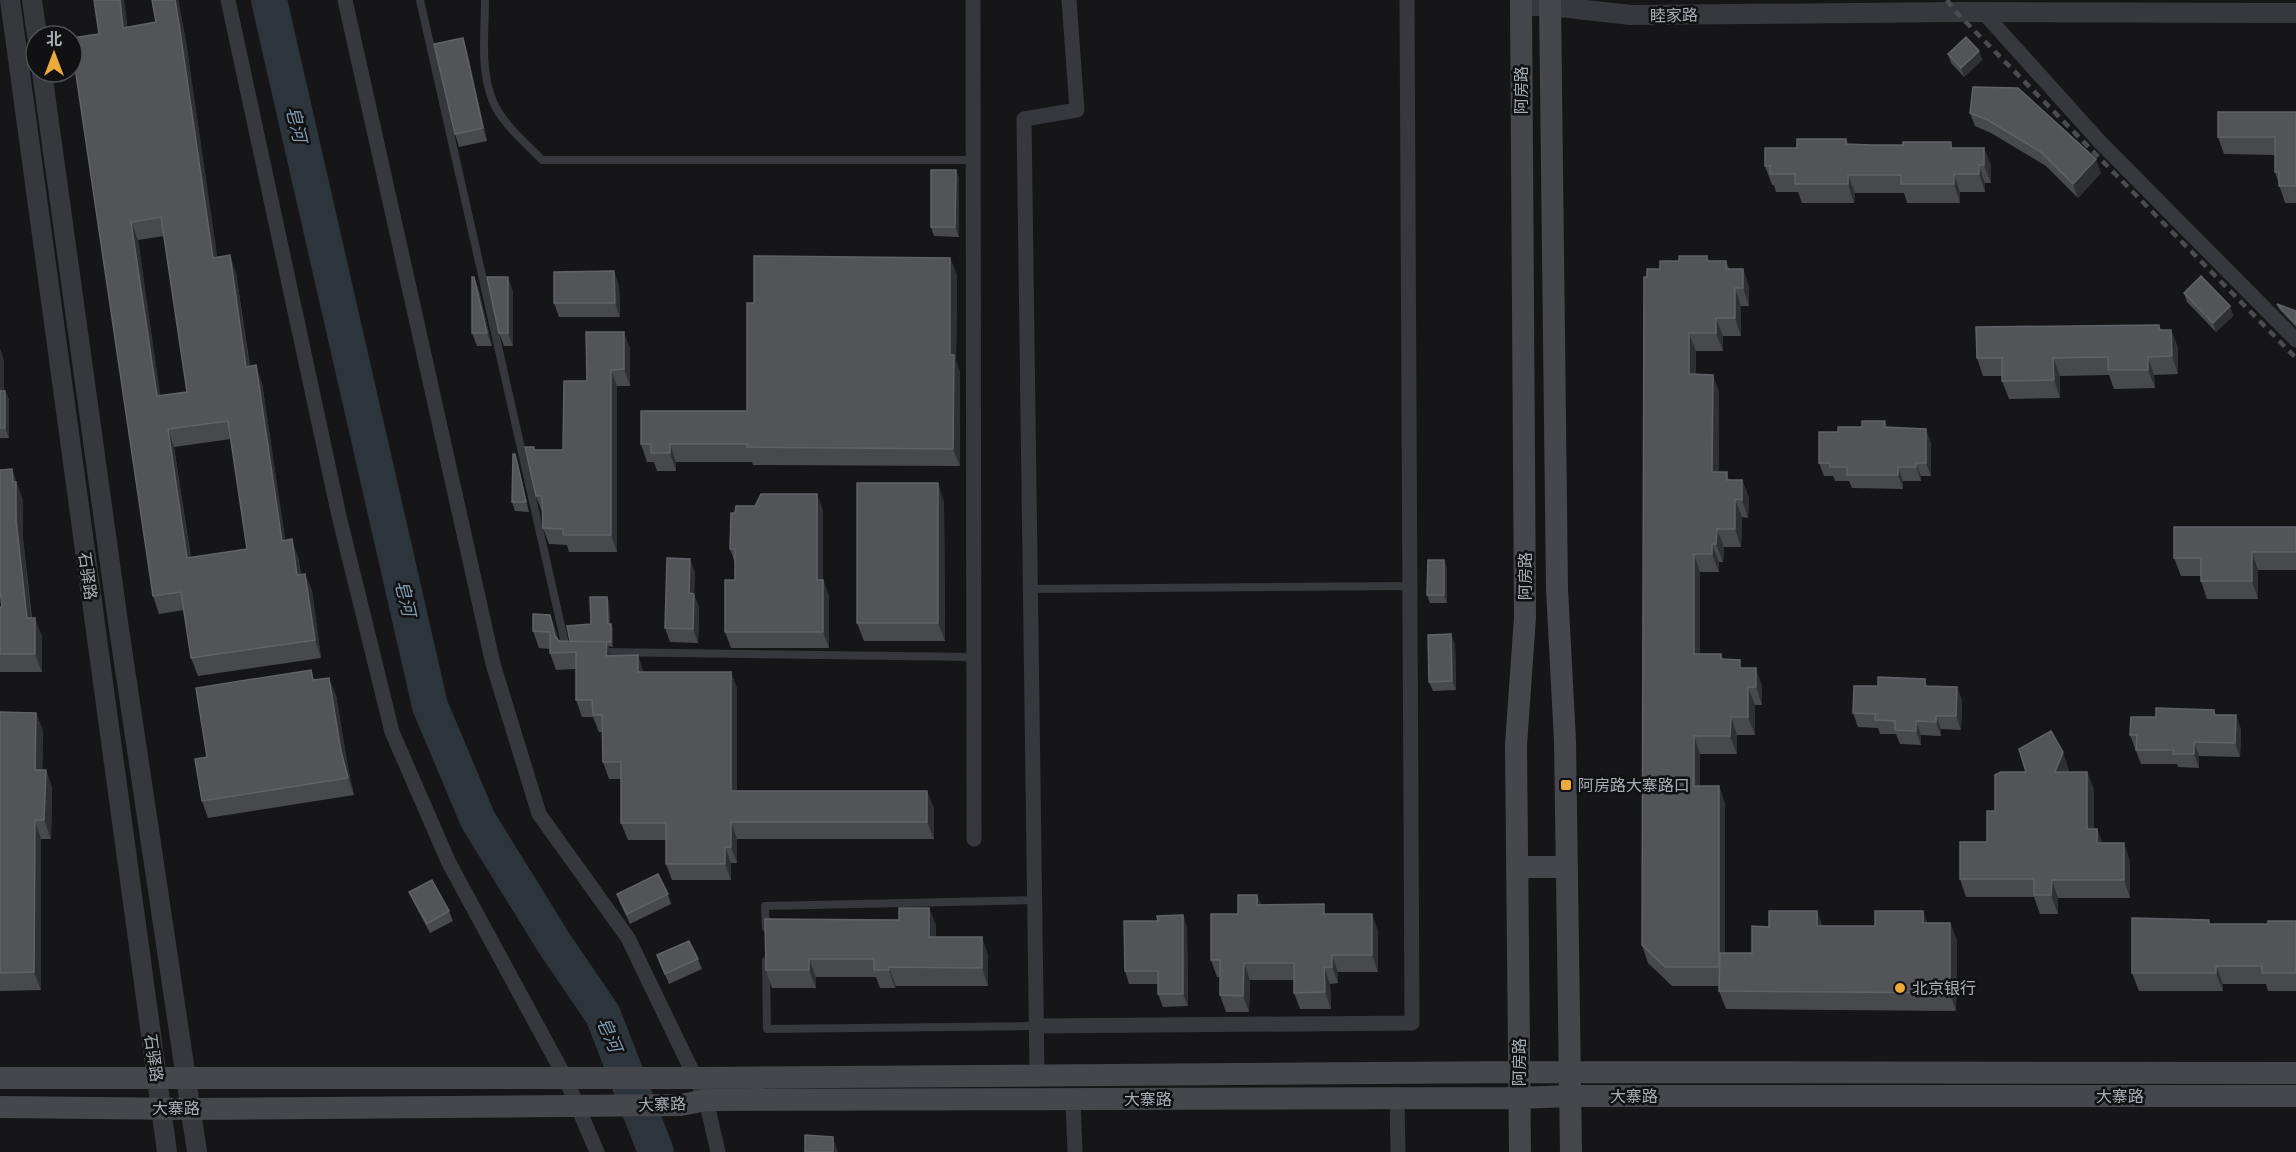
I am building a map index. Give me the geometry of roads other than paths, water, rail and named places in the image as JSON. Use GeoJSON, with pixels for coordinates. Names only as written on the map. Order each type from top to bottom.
{"type":"FeatureCollection","features":[{"type":"Feature","properties":{"kind":"main road","name":"阿房路"},"geometry":{"type":"LineString","coordinates":[[1520,1152],[1516,745],[1525,617],[1521,3]]}},
{"type":"Feature","properties":{"kind":"main road","name":"阿房路"},"geometry":{"type":"LineString","coordinates":[[1550,3],[1557,589],[1565,741],[1571,1152]]}},
{"type":"Feature","properties":{"kind":"main road"},"geometry":{"type":"LineString","coordinates":[[1517,867],[1568,867]]}},
{"type":"Feature","properties":{"kind":"main road","name":"大寨路"},"geometry":{"type":"LineString","coordinates":[[0,1078],[590,1076],[696,1078],[1519,1072],[2296,1073]]}},
{"type":"Feature","properties":{"kind":"main road","name":"大寨路"},"geometry":{"type":"LineString","coordinates":[[0,1107],[191,1109],[681,1105],[706,1101],[1397,1099],[1571,1096],[2296,1096]]}},
{"type":"Feature","properties":{"kind":"street","name":"石驿路"},"geometry":{"type":"LineString","coordinates":[[10,0],[7,30],[167,1152]]}},
{"type":"Feature","properties":{"kind":"street"},"geometry":{"type":"LineString","coordinates":[[32,0],[35,24]]}},
{"type":"Feature","properties":{"kind":"street"},"geometry":{"type":"LineString","coordinates":[[228,0],[339,516],[392,732],[449,863],[564,1077],[597,1152]]}},
{"type":"Feature","properties":{"kind":"street"},"geometry":{"type":"LineString","coordinates":[[345,0],[493,664],[539,814],[628,938],[706,1101],[718,1152]]}},
{"type":"Feature","properties":{"kind":"street"},"geometry":{"type":"LineString","coordinates":[[973,0],[974,839]]}},
{"type":"Feature","properties":{"kind":"street"},"geometry":{"type":"LineString","coordinates":[[1037,1075],[1024,119],[1077,110],[1069,0]]}},
{"type":"Feature","properties":{"kind":"street"},"geometry":{"type":"LineString","coordinates":[[1036,1026],[1412,1023],[1407,0]]}},
{"type":"Feature","properties":{"kind":"street","name":"睦家路"},"geometry":{"type":"LineString","coordinates":[[1521,3],[1550,3],[1631,15],[1983,12],[2296,13]]}},
{"type":"Feature","properties":{"kind":"street"},"geometry":{"type":"LineString","coordinates":[[1983,12],[2100,142],[2296,340]]}},
{"type":"Feature","properties":{"kind":"street","name":"石驿路"},"geometry":{"type":"LineString","coordinates":[[44,84],[119,629],[197,1152]]}},
{"type":"Feature","properties":{"kind":"street"},"geometry":{"type":"LineString","coordinates":[[1397,1099],[1398,1152]]}},
{"type":"Feature","properties":{"kind":"street"},"geometry":{"type":"LineString","coordinates":[[1073,1100],[1075,1152]]}},
{"type":"Feature","properties":{"kind":"lane"},"geometry":{"type":"LineString","coordinates":[[420,0],[567,652],[579,652]]}},
{"type":"Feature","properties":{"kind":"lane"},"geometry":{"type":"LineString","coordinates":[[485,0],[484,66],[492,99],[507,124],[542,160],[973,160]]}},
{"type":"Feature","properties":{"kind":"lane"},"geometry":{"type":"LineString","coordinates":[[1030,589],[1410,586]]}},
{"type":"Feature","properties":{"kind":"lane"},"geometry":{"type":"LineString","coordinates":[[591,652],[974,657]]}},
{"type":"Feature","properties":{"kind":"lane"},"geometry":{"type":"LineString","coordinates":[[766,940],[765,906],[1035,900]]}},
{"type":"Feature","properties":{"kind":"lane"},"geometry":{"type":"LineString","coordinates":[[766,951],[767,1029],[1036,1026]]}},
{"type":"Feature","properties":{"kind":"waterway","name":"皂河"},"geometry":{"type":"LineString","coordinates":[[269,0],[430,706],[478,820],[554,943],[603,1015],[656,1152]]}},
{"type":"Feature","properties":{"kind":"railway"},"geometry":{"type":"LineString","coordinates":[[1947,0],[1956,12],[2296,358]]}},
{"type":"Feature","properties":{"kind":"place","name":"阿房路大寨路口"},"geometry":{"type":"Point","coordinates":[1566,785]}},
{"type":"Feature","properties":{"kind":"place","name":"北京银行"},"geometry":{"type":"Point","coordinates":[1900,988]}}]}
